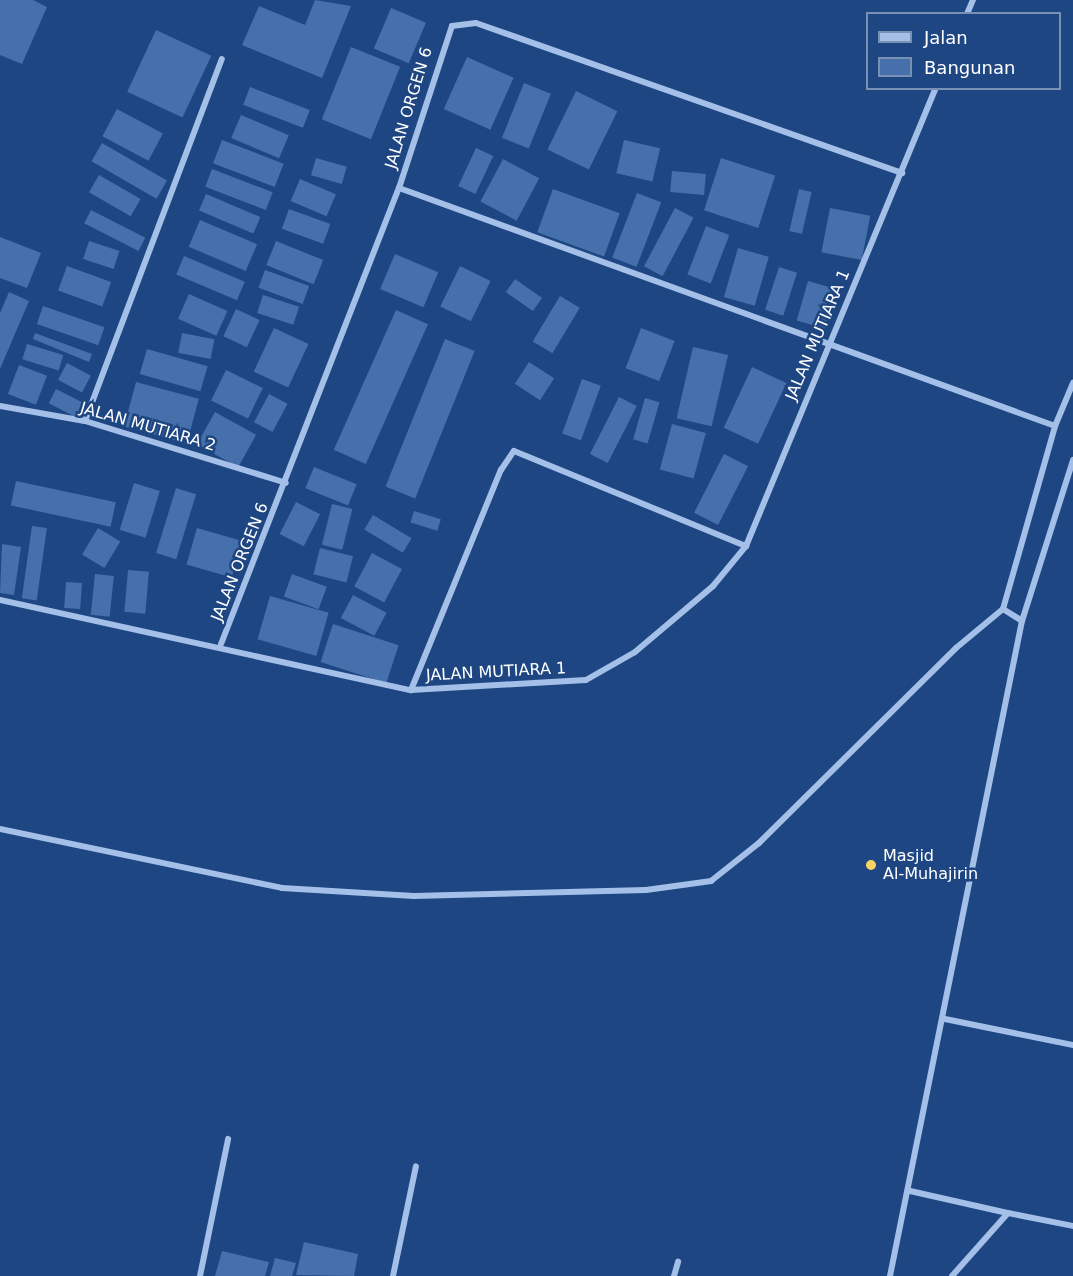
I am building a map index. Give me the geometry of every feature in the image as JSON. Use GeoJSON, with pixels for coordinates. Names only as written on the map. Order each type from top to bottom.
{"type":"FeatureCollection","features":[{"type":"Feature","properties":{"kind":"street","name":"JALAN ORGEN 6"},"geometry":{"type":"LineString","coordinates":[[221,644],[286,483],[399,188],[445,37],[459,22],[476,23],[902,173]]}},
{"type":"Feature","properties":{"kind":"street"},"geometry":{"type":"LineString","coordinates":[[85,421],[222,59]]}},
{"type":"Feature","properties":{"kind":"street","name":"JALAN MUTIARA 1"},"geometry":{"type":"LineString","coordinates":[[0,600],[221,644],[411,690],[586,680],[644,645],[713,586],[746,546],[935,90]]}},
{"type":"Feature","properties":{"kind":"street"},"geometry":{"type":"LineString","coordinates":[[399,188],[1055,426]]}},
{"type":"Feature","properties":{"kind":"street"},"geometry":{"type":"LineString","coordinates":[[0,829],[282,888],[414,896],[646,890],[711,881],[759,843],[956,648],[1003,609],[1055,426],[1073,383]]}},
{"type":"Feature","properties":{"kind":"street","name":"JALAN MUTIARA 2"},"geometry":{"type":"LineString","coordinates":[[0,406],[85,421],[286,483]]}},
{"type":"Feature","properties":{"kind":"street"},"geometry":{"type":"LineString","coordinates":[[411,690],[501,470],[514,451],[746,546]]}},
{"type":"Feature","properties":{"kind":"street"},"geometry":{"type":"LineString","coordinates":[[890,1276],[945,1019],[1022,621],[1073,460]]}},
{"type":"Feature","properties":{"kind":"street"},"geometry":{"type":"LineString","coordinates":[[1003,609],[1022,621]]}},
{"type":"Feature","properties":{"kind":"street"},"geometry":{"type":"LineString","coordinates":[[945,1019],[1073,1045]]}},
{"type":"Feature","properties":{"kind":"street"},"geometry":{"type":"LineString","coordinates":[[200,1276],[228,1139]]}},
{"type":"Feature","properties":{"kind":"street"},"geometry":{"type":"LineString","coordinates":[[393,1276],[416,1166]]}},
{"type":"Feature","properties":{"kind":"street"},"geometry":{"type":"LineString","coordinates":[[910,1191],[1073,1226]]}},
{"type":"Feature","properties":{"kind":"street"},"geometry":{"type":"LineString","coordinates":[[952,1276],[1008,1213]]}},
{"type":"Feature","properties":{"kind":"street"},"geometry":{"type":"LineString","coordinates":[[674,1276],[678,1262]]}},
{"type":"Feature","properties":{"kind":"building"},"geometry":{"type":"Polygon","coordinates":[[[0,0],[33,0],[47,7],[22,64],[0,55],[0,0]]]}},
{"type":"Feature","properties":{"kind":"building"},"geometry":{"type":"Polygon","coordinates":[[[315,0],[351,6],[322,78],[242,45],[259,6],[305,25],[315,0]]]}},
{"type":"Feature","properties":{"kind":"building"},"geometry":{"type":"Polygon","coordinates":[[[391,8],[426,23],[409,63],[374,49],[391,8]]]}},
{"type":"Feature","properties":{"kind":"building"},"geometry":{"type":"Polygon","coordinates":[[[156,30],[211,56],[183,117],[127,92],[156,30]]]}},
{"type":"Feature","properties":{"kind":"building"},"geometry":{"type":"Polygon","coordinates":[[[351,47],[400,67],[371,139],[322,119],[351,47]]]}},
{"type":"Feature","properties":{"kind":"building"},"geometry":{"type":"Polygon","coordinates":[[[467,57],[514,78],[490,130],[444,109],[467,57]]]}},
{"type":"Feature","properties":{"kind":"building"},"geometry":{"type":"Polygon","coordinates":[[[524,83],[551,94],[529,149],[502,138],[524,83]]]}},
{"type":"Feature","properties":{"kind":"building"},"geometry":{"type":"Polygon","coordinates":[[[250,87],[310,110],[303,128],[243,105],[250,87]]]}},
{"type":"Feature","properties":{"kind":"building"},"geometry":{"type":"Polygon","coordinates":[[[576,91],[617,111],[589,170],[548,149],[576,91]]]}},
{"type":"Feature","properties":{"kind":"building"},"geometry":{"type":"Polygon","coordinates":[[[117,109],[163,133],[148,161],[102,136],[117,109]]]}},
{"type":"Feature","properties":{"kind":"building"},"geometry":{"type":"Polygon","coordinates":[[[241,115],[289,135],[279,158],[231,138],[241,115]]]}},
{"type":"Feature","properties":{"kind":"building"},"geometry":{"type":"Polygon","coordinates":[[[222,140],[284,164],[275,187],[213,163],[222,140]]]}},
{"type":"Feature","properties":{"kind":"building"},"geometry":{"type":"Polygon","coordinates":[[[624,140],[660,148],[652,181],[616,173],[624,140]]]}},
{"type":"Feature","properties":{"kind":"building"},"geometry":{"type":"Polygon","coordinates":[[[102,143],[167,180],[156,199],[92,161],[102,143]]]}},
{"type":"Feature","properties":{"kind":"building"},"geometry":{"type":"Polygon","coordinates":[[[476,148],[493,156],[475,194],[458,186],[476,148]]]}},
{"type":"Feature","properties":{"kind":"building"},"geometry":{"type":"Polygon","coordinates":[[[316,158],[347,167],[342,184],[311,175],[316,158]]]}},
{"type":"Feature","properties":{"kind":"building"},"geometry":{"type":"Polygon","coordinates":[[[721,158],[775,176],[758,228],[704,210],[721,158]]]}},
{"type":"Feature","properties":{"kind":"building"},"geometry":{"type":"Polygon","coordinates":[[[503,159],[539,178],[517,221],[480,201],[503,159]]]}},
{"type":"Feature","properties":{"kind":"building"},"geometry":{"type":"Polygon","coordinates":[[[212,169],[273,192],[266,210],[205,187],[212,169]]]}},
{"type":"Feature","properties":{"kind":"building"},"geometry":{"type":"Polygon","coordinates":[[[672,171],[706,174],[704,195],[670,192],[672,171]]]}},
{"type":"Feature","properties":{"kind":"building"},"geometry":{"type":"Polygon","coordinates":[[[99,175],[141,199],[131,216],[89,192],[99,175]]]}},
{"type":"Feature","properties":{"kind":"building"},"geometry":{"type":"Polygon","coordinates":[[[300,179],[336,194],[327,216],[291,201],[300,179]]]}},
{"type":"Feature","properties":{"kind":"building"},"geometry":{"type":"Polygon","coordinates":[[[553,189],[620,213],[604,257],[537,232],[553,189]]]}},
{"type":"Feature","properties":{"kind":"building"},"geometry":{"type":"Polygon","coordinates":[[[799,189],[812,192],[802,234],[789,231],[799,189]]]}},
{"type":"Feature","properties":{"kind":"building"},"geometry":{"type":"Polygon","coordinates":[[[637,193],[661,202],[637,267],[612,257],[637,193]]]}},
{"type":"Feature","properties":{"kind":"building"},"geometry":{"type":"Polygon","coordinates":[[[206,194],[260,217],[253,234],[199,211],[206,194]]]}},
{"type":"Feature","properties":{"kind":"building"},"geometry":{"type":"Polygon","coordinates":[[[675,208],[694,218],[663,276],[644,266],[675,208]]]}},
{"type":"Feature","properties":{"kind":"building"},"geometry":{"type":"Polygon","coordinates":[[[830,208],[870,216],[862,260],[821,252],[830,208]]]}},
{"type":"Feature","properties":{"kind":"building"},"geometry":{"type":"Polygon","coordinates":[[[289,209],[330,224],[323,244],[282,229],[289,209]]]}},
{"type":"Feature","properties":{"kind":"building"},"geometry":{"type":"Polygon","coordinates":[[[91,210],[145,238],[139,251],[84,223],[91,210]]]}},
{"type":"Feature","properties":{"kind":"building"},"geometry":{"type":"Polygon","coordinates":[[[200,220],[257,244],[246,271],[189,247],[200,220]]]}},
{"type":"Feature","properties":{"kind":"building"},"geometry":{"type":"Polygon","coordinates":[[[706,226],[729,235],[711,284],[687,275],[706,226]]]}},
{"type":"Feature","properties":{"kind":"building"},"geometry":{"type":"Polygon","coordinates":[[[0,237],[41,253],[27,288],[0,278],[0,237]]]}},
{"type":"Feature","properties":{"kind":"building"},"geometry":{"type":"Polygon","coordinates":[[[89,241],[119,251],[114,269],[83,259],[89,241]]]}},
{"type":"Feature","properties":{"kind":"building"},"geometry":{"type":"Polygon","coordinates":[[[276,241],[323,260],[314,284],[266,265],[276,241]]]}},
{"type":"Feature","properties":{"kind":"building"},"geometry":{"type":"Polygon","coordinates":[[[738,248],[769,257],[755,306],[724,297],[738,248]]]}},
{"type":"Feature","properties":{"kind":"building"},"geometry":{"type":"Polygon","coordinates":[[[395,254],[438,272],[423,307],[380,289],[395,254]]]}},
{"type":"Feature","properties":{"kind":"building"},"geometry":{"type":"Polygon","coordinates":[[[184,256],[245,282],[237,300],[176,274],[184,256]]]}},
{"type":"Feature","properties":{"kind":"building"},"geometry":{"type":"Polygon","coordinates":[[[67,266],[111,282],[102,307],[58,290],[67,266]]]}},
{"type":"Feature","properties":{"kind":"building"},"geometry":{"type":"Polygon","coordinates":[[[460,266],[491,281],[471,321],[440,306],[460,266]]]}},
{"type":"Feature","properties":{"kind":"building"},"geometry":{"type":"Polygon","coordinates":[[[779,267],[797,273],[783,316],[765,310],[779,267]]]}},
{"type":"Feature","properties":{"kind":"building"},"geometry":{"type":"Polygon","coordinates":[[[265,270],[309,286],[303,304],[259,288],[265,270]]]}},
{"type":"Feature","properties":{"kind":"building"},"geometry":{"type":"Polygon","coordinates":[[[515,279],[542,298],[533,311],[506,292],[515,279]]]}},
{"type":"Feature","properties":{"kind":"building"},"geometry":{"type":"Polygon","coordinates":[[[808,281],[836,289],[825,328],[797,320],[808,281]]]}},
{"type":"Feature","properties":{"kind":"building"},"geometry":{"type":"Polygon","coordinates":[[[9,292],[29,301],[0,369],[0,313],[9,292]]]}},
{"type":"Feature","properties":{"kind":"building"},"geometry":{"type":"Polygon","coordinates":[[[189,294],[227,311],[216,336],[178,319],[189,294]]]}},
{"type":"Feature","properties":{"kind":"building"},"geometry":{"type":"Polygon","coordinates":[[[263,295],[299,307],[293,325],[257,313],[263,295]]]}},
{"type":"Feature","properties":{"kind":"building"},"geometry":{"type":"Polygon","coordinates":[[[560,296],[580,308],[552,353],[533,341],[560,296]]]}},
{"type":"Feature","properties":{"kind":"building"},"geometry":{"type":"Polygon","coordinates":[[[43,306],[104,327],[98,345],[37,324],[43,306]]]}},
{"type":"Feature","properties":{"kind":"building"},"geometry":{"type":"Polygon","coordinates":[[[236,309],[260,320],[247,347],[223,336],[236,309]]]}},
{"type":"Feature","properties":{"kind":"building"},"geometry":{"type":"Polygon","coordinates":[[[396,310],[428,324],[366,464],[334,450],[396,310]]]}},
{"type":"Feature","properties":{"kind":"building"},"geometry":{"type":"Polygon","coordinates":[[[274,328],[308,344],[288,388],[254,372],[274,328]]]}},
{"type":"Feature","properties":{"kind":"building"},"geometry":{"type":"Polygon","coordinates":[[[641,328],[675,341],[659,381],[626,368],[641,328]]]}},
{"type":"Feature","properties":{"kind":"building"},"geometry":{"type":"Polygon","coordinates":[[[35,333],[92,354],[89,362],[33,339],[35,333]]]}},
{"type":"Feature","properties":{"kind":"building"},"geometry":{"type":"Polygon","coordinates":[[[182,333],[214,339],[211,359],[178,353],[182,333]]]}},
{"type":"Feature","properties":{"kind":"building"},"geometry":{"type":"Polygon","coordinates":[[[445,339],[475,351],[415,498],[385,486],[445,339]]]}},
{"type":"Feature","properties":{"kind":"building"},"geometry":{"type":"Polygon","coordinates":[[[27,344],[63,355],[59,370],[22,359],[27,344]]]}},
{"type":"Feature","properties":{"kind":"building"},"geometry":{"type":"Polygon","coordinates":[[[693,347],[728,355],[712,426],[677,418],[693,347]]]}},
{"type":"Feature","properties":{"kind":"building"},"geometry":{"type":"Polygon","coordinates":[[[147,349],[208,366],[200,391],[140,374],[147,349]]]}},
{"type":"Feature","properties":{"kind":"building"},"geometry":{"type":"Polygon","coordinates":[[[529,362],[554,378],[540,400],[515,384],[529,362]]]}},
{"type":"Feature","properties":{"kind":"building"},"geometry":{"type":"Polygon","coordinates":[[[67,363],[91,376],[82,392],[58,380],[67,363]]]}},
{"type":"Feature","properties":{"kind":"building"},"geometry":{"type":"Polygon","coordinates":[[[19,365],[47,376],[36,405],[8,394],[19,365]]]}},
{"type":"Feature","properties":{"kind":"building"},"geometry":{"type":"Polygon","coordinates":[[[752,367],[786,383],[758,444],[724,428],[752,367]]]}},
{"type":"Feature","properties":{"kind":"building"},"geometry":{"type":"Polygon","coordinates":[[[226,370],[263,388],[248,419],[211,401],[226,370]]]}},
{"type":"Feature","properties":{"kind":"building"},"geometry":{"type":"Polygon","coordinates":[[[582,379],[601,386],[581,440],[562,434],[582,379]]]}},
{"type":"Feature","properties":{"kind":"building"},"geometry":{"type":"Polygon","coordinates":[[[136,382],[199,399],[187,443],[124,426],[136,382]]]}},
{"type":"Feature","properties":{"kind":"building"},"geometry":{"type":"Polygon","coordinates":[[[56,389],[83,403],[75,417],[49,403],[56,389]]]}},
{"type":"Feature","properties":{"kind":"building"},"geometry":{"type":"Polygon","coordinates":[[[269,394],[288,404],[273,432],[254,422],[269,394]]]}},
{"type":"Feature","properties":{"kind":"building"},"geometry":{"type":"Polygon","coordinates":[[[619,397],[637,406],[608,463],[590,454],[619,397]]]}},
{"type":"Feature","properties":{"kind":"building"},"geometry":{"type":"Polygon","coordinates":[[[645,398],[659,402],[648,443],[633,439],[645,398]]]}},
{"type":"Feature","properties":{"kind":"building"},"geometry":{"type":"Polygon","coordinates":[[[215,412],[256,435],[238,467],[197,444],[215,412]]]}},
{"type":"Feature","properties":{"kind":"building"},"geometry":{"type":"Polygon","coordinates":[[[672,424],[706,433],[694,478],[660,469],[672,424]]]}},
{"type":"Feature","properties":{"kind":"building"},"geometry":{"type":"Polygon","coordinates":[[[724,454],[748,466],[718,525],[694,513],[724,454]]]}},
{"type":"Feature","properties":{"kind":"building"},"geometry":{"type":"Polygon","coordinates":[[[314,467],[357,484],[348,506],[305,488],[314,467]]]}},
{"type":"Feature","properties":{"kind":"building"},"geometry":{"type":"Polygon","coordinates":[[[16,481],[116,502],[111,527],[11,505],[16,481]]]}},
{"type":"Feature","properties":{"kind":"building"},"geometry":{"type":"Polygon","coordinates":[[[134,483],[160,491],[145,538],[120,530],[134,483]]]}},
{"type":"Feature","properties":{"kind":"building"},"geometry":{"type":"Polygon","coordinates":[[[176,488],[196,494],[176,559],[156,553],[176,488]]]}},
{"type":"Feature","properties":{"kind":"building"},"geometry":{"type":"Polygon","coordinates":[[[296,502],[320,514],[304,546],[280,534],[296,502]]]}},
{"type":"Feature","properties":{"kind":"building"},"geometry":{"type":"Polygon","coordinates":[[[332,504],[352,509],[342,550],[322,545],[332,504]]]}},
{"type":"Feature","properties":{"kind":"building"},"geometry":{"type":"Polygon","coordinates":[[[414,511],[441,519],[437,531],[410,522],[414,511]]]}},
{"type":"Feature","properties":{"kind":"building"},"geometry":{"type":"Polygon","coordinates":[[[373,515],[412,538],[403,553],[364,530],[373,515]]]}},
{"type":"Feature","properties":{"kind":"building"},"geometry":{"type":"Polygon","coordinates":[[[32,526],[47,528],[37,600],[22,598],[32,526]]]}},
{"type":"Feature","properties":{"kind":"building"},"geometry":{"type":"Polygon","coordinates":[[[98,528],[120,541],[104,568],[82,555],[98,528]]]}},
{"type":"Feature","properties":{"kind":"building"},"geometry":{"type":"Polygon","coordinates":[[[197,528],[242,541],[232,577],[187,565],[197,528]]]}},
{"type":"Feature","properties":{"kind":"building"},"geometry":{"type":"Polygon","coordinates":[[[2,544],[21,547],[14,595],[0,593],[2,544]]]}},
{"type":"Feature","properties":{"kind":"building"},"geometry":{"type":"Polygon","coordinates":[[[320,548],[353,556],[346,582],[313,574],[320,548]]]}},
{"type":"Feature","properties":{"kind":"building"},"geometry":{"type":"Polygon","coordinates":[[[372,553],[402,569],[384,603],[354,587],[372,553]]]}},
{"type":"Feature","properties":{"kind":"building"},"geometry":{"type":"Polygon","coordinates":[[[128,570],[149,572],[145,614],[124,612],[128,570]]]}},
{"type":"Feature","properties":{"kind":"building"},"geometry":{"type":"Polygon","coordinates":[[[95,574],[114,576],[110,617],[91,615],[95,574]]]}},
{"type":"Feature","properties":{"kind":"building"},"geometry":{"type":"Polygon","coordinates":[[[292,574],[327,587],[319,609],[284,597],[292,574]]]}},
{"type":"Feature","properties":{"kind":"building"},"geometry":{"type":"Polygon","coordinates":[[[66,582],[82,583],[80,609],[64,608],[66,582]]]}},
{"type":"Feature","properties":{"kind":"building"},"geometry":{"type":"Polygon","coordinates":[[[353,595],[387,613],[374,636],[341,618],[353,595]]]}},
{"type":"Feature","properties":{"kind":"building"},"geometry":{"type":"Polygon","coordinates":[[[270,596],[329,613],[316,656],[258,639],[270,596]]]}},
{"type":"Feature","properties":{"kind":"building"},"geometry":{"type":"Polygon","coordinates":[[[333,624],[399,645],[386,683],[321,662],[333,624]]]}},
{"type":"Feature","properties":{"kind":"building"},"geometry":{"type":"Polygon","coordinates":[[[304,1242],[358,1254],[354,1276],[296,1275],[304,1242]]]}},
{"type":"Feature","properties":{"kind":"building"},"geometry":{"type":"Polygon","coordinates":[[[222,1251],[269,1262],[265,1276],[215,1276],[222,1251]]]}},
{"type":"Feature","properties":{"kind":"building"},"geometry":{"type":"Polygon","coordinates":[[[275,1258],[296,1263],[292,1276],[270,1276],[275,1258]]]}},
{"type":"Feature","properties":{"kind":"place","name":"Masjid Al-Muhajirin"},"geometry":{"type":"Point","coordinates":[871,865]}}]}
